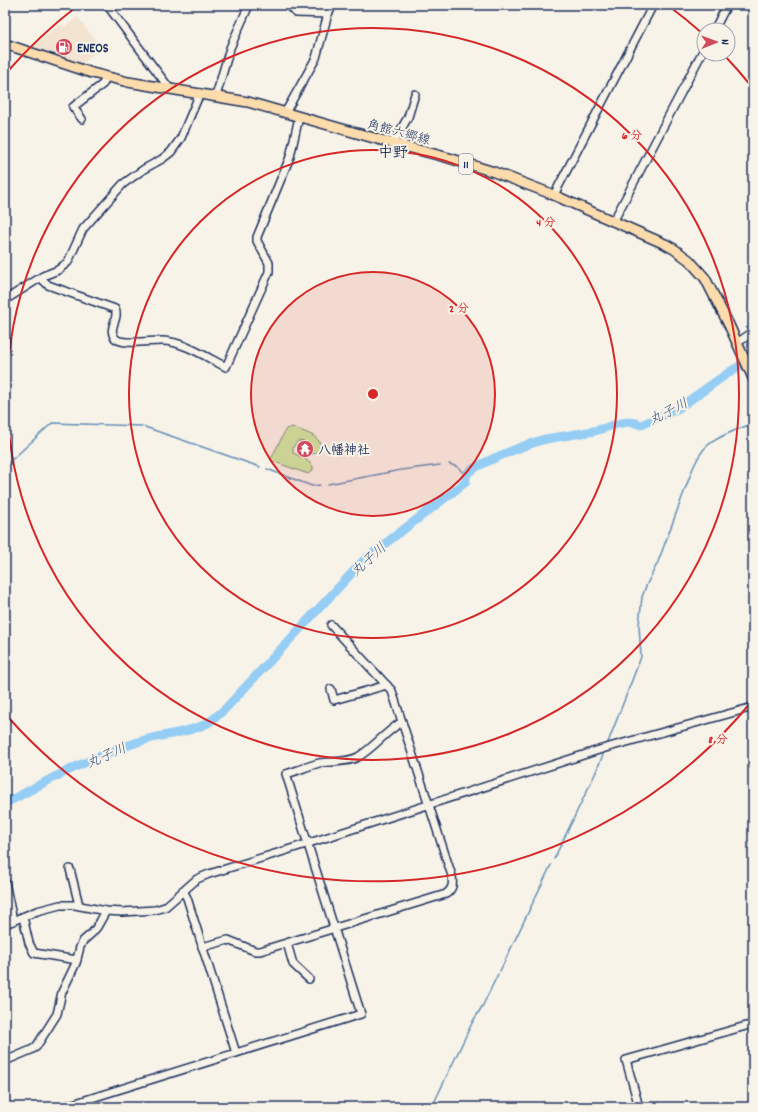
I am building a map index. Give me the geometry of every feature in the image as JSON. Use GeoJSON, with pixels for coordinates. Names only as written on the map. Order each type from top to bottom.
{"type":"FeatureCollection","features":[{"type":"Feature","properties":{"kind":"main road","name":"角館六郷線"},"geometry":{"type":"LineString","coordinates":[[5,44],[106,77],[248,102],[393,144],[449,158],[494,172],[554,196],[674,249],[689,260],[710,286],[753,378]]}},
{"type":"Feature","properties":{"kind":"street"},"geometry":{"type":"LineString","coordinates":[[108,5],[170,89]]}},
{"type":"Feature","properties":{"kind":"street"},"geometry":{"type":"LineString","coordinates":[[216,96],[230,48],[249,5]]}},
{"type":"Feature","properties":{"kind":"street"},"geometry":{"type":"LineString","coordinates":[[289,5],[296,14],[328,14]]}},
{"type":"Feature","properties":{"kind":"street"},"geometry":{"type":"LineString","coordinates":[[285,113],[316,58],[328,14],[333,5]]}},
{"type":"Feature","properties":{"kind":"street"},"geometry":{"type":"LineString","coordinates":[[554,196],[653,5]]}},
{"type":"Feature","properties":{"kind":"street"},"geometry":{"type":"LineString","coordinates":[[718,22],[727,5]]}},
{"type":"Feature","properties":{"kind":"street"},"geometry":{"type":"LineString","coordinates":[[613,222],[697,62]]}},
{"type":"Feature","properties":{"kind":"street"},"geometry":{"type":"LineString","coordinates":[[82,119],[73,107],[103,84],[106,77]]}},
{"type":"Feature","properties":{"kind":"street"},"geometry":{"type":"LineString","coordinates":[[5,300],[41,278],[58,270],[68,262],[83,229],[123,184],[171,152],[181,138],[200,93]]}},
{"type":"Feature","properties":{"kind":"street"},"geometry":{"type":"LineString","coordinates":[[393,144],[408,117],[415,94]]}},
{"type":"Feature","properties":{"kind":"street"},"geometry":{"type":"LineString","coordinates":[[41,278],[48,285],[115,309],[116,316],[112,333],[116,340],[122,342],[174,342],[226,368],[269,272],[270,264],[259,245],[257,237],[290,156],[299,117]]}},
{"type":"Feature","properties":{"kind":"street"},"geometry":{"type":"LineString","coordinates":[[737,343],[753,332]]}},
{"type":"Feature","properties":{"kind":"street"},"geometry":{"type":"LineString","coordinates":[[202,947],[228,940],[255,951],[446,894],[452,888],[452,876],[392,691],[331,625]]}},
{"type":"Feature","properties":{"kind":"street"},"geometry":{"type":"LineString","coordinates":[[331,689],[334,700],[387,685]]}},
{"type":"Feature","properties":{"kind":"street"},"geometry":{"type":"LineString","coordinates":[[5,924],[49,907],[60,905],[79,905],[106,911],[122,912],[165,907],[197,878],[602,749],[753,707]]}},
{"type":"Feature","properties":{"kind":"street"},"geometry":{"type":"LineString","coordinates":[[63,1107],[361,1014],[286,774],[317,764],[352,760],[369,749],[402,722]]}},
{"type":"Feature","properties":{"kind":"street"},"geometry":{"type":"LineString","coordinates":[[70,869],[79,905]]}},
{"type":"Feature","properties":{"kind":"street"},"geometry":{"type":"LineString","coordinates":[[5,882],[13,921]]}},
{"type":"Feature","properties":{"kind":"street"},"geometry":{"type":"LineString","coordinates":[[184,890],[236,1053]]}},
{"type":"Feature","properties":{"kind":"street"},"geometry":{"type":"LineString","coordinates":[[5,1061],[36,1047],[53,1021],[62,992],[77,960],[82,941],[95,930],[106,911]]}},
{"type":"Feature","properties":{"kind":"street"},"geometry":{"type":"LineString","coordinates":[[23,917],[29,943],[34,953],[77,960]]}},
{"type":"Feature","properties":{"kind":"street"},"geometry":{"type":"LineString","coordinates":[[287,942],[293,964],[310,978]]}},
{"type":"Feature","properties":{"kind":"street"},"geometry":{"type":"LineString","coordinates":[[639,1107],[626,1060],[753,1024]]}},
{"type":"Feature","properties":{"kind":"shaded area"},"geometry":{"type":"Polygon","coordinates":[[[78,17],[101,48],[81,65],[28,48],[61,24],[64,27],[78,17]]]}},
{"type":"Feature","properties":{"kind":"green space"},"geometry":{"type":"Polygon","coordinates":[[[292,427],[312,435],[321,446],[320,451],[313,454],[311,453],[310,447],[304,442],[298,441],[293,447],[293,453],[304,458],[313,466],[313,470],[308,474],[272,461],[271,459],[286,429],[292,427]]]}},
{"type":"Feature","properties":{"kind":"waterway"},"geometry":{"type":"LineString","coordinates":[[746,328],[753,325]]}},
{"type":"Feature","properties":{"kind":"waterway","name":"丸子川"},"geometry":{"type":"LineString","coordinates":[[5,803],[65,772],[112,751],[144,740],[197,728],[211,721],[225,709],[365,559],[466,482],[466,475],[473,469],[529,444],[546,439],[600,430],[629,422],[641,425],[677,409],[731,371],[753,358]]}},
{"type":"Feature","properties":{"kind":"waterway"},"geometry":{"type":"LineString","coordinates":[[5,466],[52,423],[142,426],[260,467]]}},
{"type":"Feature","properties":{"kind":"waterway"},"geometry":{"type":"LineString","coordinates":[[607,745],[641,657],[639,625],[642,597],[658,562],[693,468],[702,451],[712,442],[753,423]]}},
{"type":"Feature","properties":{"kind":"waterway"},"geometry":{"type":"LineString","coordinates":[[449,464],[458,467],[466,476]]}},
{"type":"Feature","properties":{"kind":"waterway"},"geometry":{"type":"LineString","coordinates":[[328,484],[401,470],[440,465]]}},
{"type":"Feature","properties":{"kind":"waterway"},"geometry":{"type":"LineString","coordinates":[[267,469],[312,486],[320,485]]}},
{"type":"Feature","properties":{"kind":"waterway"},"geometry":{"type":"LineString","coordinates":[[554,859],[605,750]]}},
{"type":"Feature","properties":{"kind":"waterway"},"geometry":{"type":"LineString","coordinates":[[500,971],[551,865]]}},
{"type":"Feature","properties":{"kind":"waterway"},"geometry":{"type":"LineString","coordinates":[[432,1107],[472,1023],[483,1005],[498,974]]}},
{"type":"Feature","properties":{"kind":"place","name":"ENEOS"},"geometry":{"type":"Point","coordinates":[64,47]}},
{"type":"Feature","properties":{"kind":"place","name":"八幡神社"},"geometry":{"type":"Point","coordinates":[305,449]}},
{"type":"Feature","properties":{"kind":"district","name":"中野"},"geometry":{"type":"Point","coordinates":[393,152]}}]}
